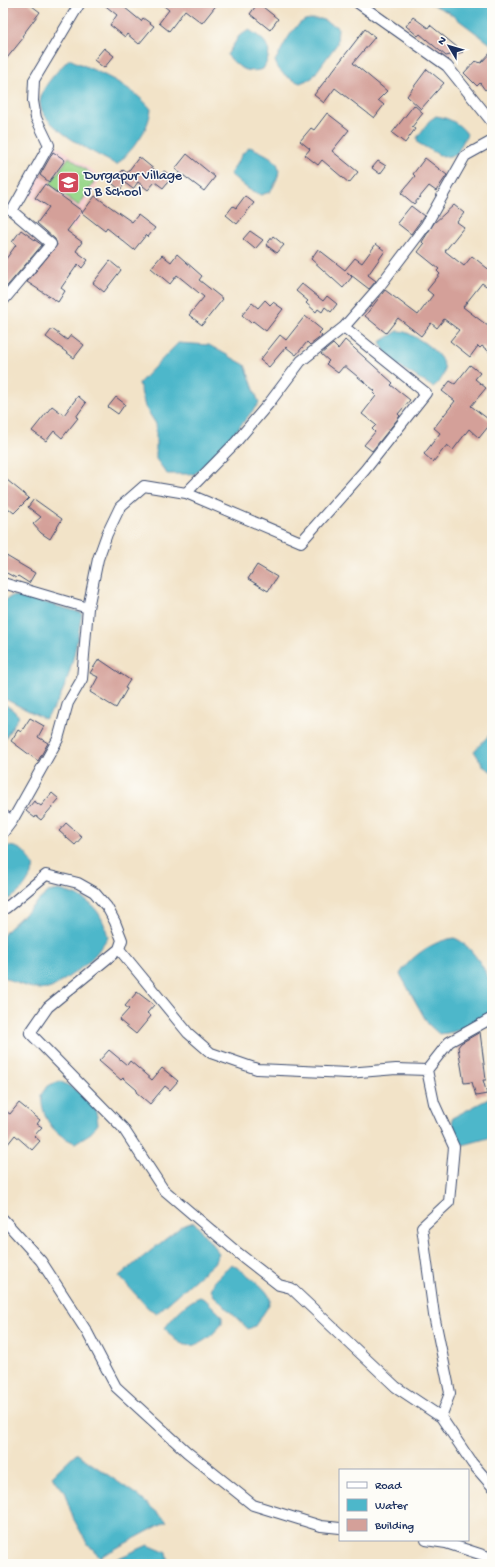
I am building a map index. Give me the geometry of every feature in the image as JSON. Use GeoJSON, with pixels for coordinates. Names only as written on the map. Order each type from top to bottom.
{"type":"FeatureCollection","features":[{"type":"Feature","properties":{"kind":"street"},"geometry":{"type":"LineString","coordinates":[[3,301],[51,244],[12,211],[49,145],[36,118],[33,101],[34,80],[80,3]]}},
{"type":"Feature","properties":{"kind":"street"},"geometry":{"type":"LineString","coordinates":[[358,3],[447,66],[492,122]]}},
{"type":"Feature","properties":{"kind":"street"},"geometry":{"type":"LineString","coordinates":[[186,493],[241,436],[270,402],[301,361],[344,327],[379,286],[426,225],[465,156],[492,141]]}},
{"type":"Feature","properties":{"kind":"street"},"geometry":{"type":"LineString","coordinates":[[3,833],[7,818],[58,739],[68,703],[82,679],[88,608],[98,560],[120,507],[144,486],[186,493],[301,542],[365,470],[426,393],[344,327]]}},
{"type":"Feature","properties":{"kind":"street"},"geometry":{"type":"LineString","coordinates":[[3,584],[88,608]]}},
{"type":"Feature","properties":{"kind":"street"},"geometry":{"type":"LineString","coordinates":[[3,905],[6,908],[46,875],[78,882],[94,892],[107,907],[116,922],[122,940],[119,950],[48,1007],[30,1033],[122,1128],[163,1189],[267,1276],[279,1285],[291,1288],[396,1387],[441,1417],[472,1462],[492,1486]]}},
{"type":"Feature","properties":{"kind":"street"},"geometry":{"type":"LineString","coordinates":[[119,950],[188,1033],[211,1053],[257,1069],[348,1073],[396,1069],[427,1070]]}},
{"type":"Feature","properties":{"kind":"street"},"geometry":{"type":"LineString","coordinates":[[427,1070],[449,1042],[492,1018]]}},
{"type":"Feature","properties":{"kind":"street"},"geometry":{"type":"LineString","coordinates":[[427,1070],[434,1103],[454,1147],[449,1202],[422,1227],[434,1315],[450,1394],[441,1417]]}},
{"type":"Feature","properties":{"kind":"street"},"geometry":{"type":"LineString","coordinates":[[3,1219],[41,1261],[87,1332],[116,1387],[187,1452],[253,1505],[321,1526],[339,1528]]}},
{"type":"Feature","properties":{"kind":"street"},"geometry":{"type":"LineString","coordinates":[[433,1541],[446,1543],[492,1558]]}},
{"type":"Feature","properties":{"kind":"shaded area"},"geometry":{"type":"Polygon","coordinates":[[[53,143],[101,177],[74,229],[25,193],[53,143]],[[52,151],[37,173],[49,182],[64,160],[52,151]],[[45,184],[35,198],[72,224],[82,211],[45,184]]]}},
{"type":"Feature","properties":{"kind":"green space"},"geometry":{"type":"Polygon","coordinates":[[[69,157],[96,178],[79,206],[50,184],[69,157]]]}},
{"type":"Feature","properties":{"kind":"water"},"geometry":{"type":"Polygon","coordinates":[[[429,3],[492,3],[492,45],[448,12],[429,3]]]}},
{"type":"Feature","properties":{"kind":"water"},"geometry":{"type":"Polygon","coordinates":[[[321,19],[338,27],[337,44],[312,78],[300,83],[282,72],[275,61],[291,33],[300,23],[305,20],[321,19]]]}},
{"type":"Feature","properties":{"kind":"water"},"geometry":{"type":"Polygon","coordinates":[[[249,30],[265,42],[269,51],[267,62],[263,69],[252,71],[243,69],[227,55],[239,36],[249,30]]]}},
{"type":"Feature","properties":{"kind":"water"},"geometry":{"type":"Polygon","coordinates":[[[69,59],[102,74],[133,92],[151,109],[147,125],[139,140],[117,165],[71,139],[49,121],[42,111],[40,102],[41,96],[47,84],[69,59]]]}},
{"type":"Feature","properties":{"kind":"water"},"geometry":{"type":"Polygon","coordinates":[[[436,116],[453,122],[461,127],[467,134],[456,155],[443,157],[418,143],[417,138],[429,121],[436,116]]]}},
{"type":"Feature","properties":{"kind":"water"},"geometry":{"type":"Polygon","coordinates":[[[250,147],[273,159],[279,169],[275,183],[270,192],[261,195],[248,189],[230,174],[243,153],[250,147]]]}},
{"type":"Feature","properties":{"kind":"water"},"geometry":{"type":"Polygon","coordinates":[[[398,331],[408,333],[417,338],[440,357],[443,363],[444,374],[440,381],[433,387],[389,360],[380,342],[398,331]]]}},
{"type":"Feature","properties":{"kind":"water"},"geometry":{"type":"Polygon","coordinates":[[[178,343],[209,345],[245,365],[259,403],[228,441],[195,474],[167,474],[156,459],[156,424],[145,407],[139,383],[178,343]]]}},
{"type":"Feature","properties":{"kind":"water"},"geometry":{"type":"Polygon","coordinates":[[[12,596],[28,598],[82,613],[74,655],[66,683],[53,709],[45,719],[3,698],[3,602],[12,596]]]}},
{"type":"Feature","properties":{"kind":"water"},"geometry":{"type":"Polygon","coordinates":[[[3,703],[19,716],[3,742],[3,703]]]}},
{"type":"Feature","properties":{"kind":"water"},"geometry":{"type":"Polygon","coordinates":[[[492,732],[492,772],[484,767],[474,751],[492,732]]]}},
{"type":"Feature","properties":{"kind":"water"},"geometry":{"type":"Polygon","coordinates":[[[3,846],[19,848],[22,850],[34,867],[24,886],[18,893],[9,899],[3,895],[3,846]]]}},
{"type":"Feature","properties":{"kind":"water"},"geometry":{"type":"Polygon","coordinates":[[[59,890],[77,896],[91,905],[101,918],[108,937],[89,962],[72,975],[48,989],[31,988],[7,979],[3,976],[3,936],[7,930],[48,892],[59,890]]]}},
{"type":"Feature","properties":{"kind":"water"},"geometry":{"type":"Polygon","coordinates":[[[454,938],[460,941],[472,952],[483,968],[492,990],[492,1012],[467,1027],[453,1032],[439,1034],[428,1024],[400,974],[410,961],[423,950],[438,942],[454,938]]]}},
{"type":"Feature","properties":{"kind":"water"},"geometry":{"type":"Polygon","coordinates":[[[60,1081],[86,1097],[91,1102],[97,1115],[98,1124],[91,1133],[75,1143],[60,1135],[50,1125],[42,1104],[41,1095],[47,1086],[60,1081]]]}},
{"type":"Feature","properties":{"kind":"water"},"geometry":{"type":"Polygon","coordinates":[[[492,1097],[492,1137],[463,1145],[454,1135],[452,1118],[492,1097]]]}},
{"type":"Feature","properties":{"kind":"water"},"geometry":{"type":"Polygon","coordinates":[[[194,1222],[219,1253],[214,1263],[157,1313],[148,1308],[119,1276],[182,1226],[194,1222]]]}},
{"type":"Feature","properties":{"kind":"water"},"geometry":{"type":"Polygon","coordinates":[[[232,1264],[261,1286],[269,1296],[270,1301],[265,1311],[255,1326],[248,1329],[214,1296],[211,1290],[215,1280],[232,1264]]]}},
{"type":"Feature","properties":{"kind":"water"},"geometry":{"type":"Polygon","coordinates":[[[200,1297],[206,1300],[222,1316],[222,1324],[215,1332],[201,1343],[187,1345],[180,1343],[172,1337],[165,1328],[185,1306],[200,1297]]]}},
{"type":"Feature","properties":{"kind":"water"},"geometry":{"type":"Polygon","coordinates":[[[76,1453],[137,1495],[167,1521],[100,1557],[87,1543],[73,1518],[64,1491],[52,1476],[76,1453]]]}},
{"type":"Feature","properties":{"kind":"water"},"geometry":{"type":"Polygon","coordinates":[[[148,1545],[167,1553],[169,1564],[105,1564],[148,1545]]]}},
{"type":"Feature","properties":{"kind":"building"},"geometry":{"type":"Polygon","coordinates":[[[3,3],[28,3],[40,12],[22,36],[24,37],[3,63],[3,3]]]}},
{"type":"Feature","properties":{"kind":"building"},"geometry":{"type":"Polygon","coordinates":[[[102,3],[119,3],[141,21],[143,18],[154,26],[139,44],[127,34],[125,37],[110,25],[117,15],[102,3]]]}},
{"type":"Feature","properties":{"kind":"building"},"geometry":{"type":"Polygon","coordinates":[[[160,3],[218,3],[202,23],[185,10],[169,31],[159,23],[169,10],[160,3]]]}},
{"type":"Feature","properties":{"kind":"building"},"geometry":{"type":"Polygon","coordinates":[[[258,3],[278,19],[270,30],[250,14],[258,3]]]}},
{"type":"Feature","properties":{"kind":"building"},"geometry":{"type":"Polygon","coordinates":[[[413,17],[428,28],[430,25],[463,52],[446,56],[420,34],[418,36],[406,26],[413,17]]]}},
{"type":"Feature","properties":{"kind":"building"},"geometry":{"type":"Polygon","coordinates":[[[365,29],[375,37],[353,63],[387,91],[378,100],[384,105],[374,118],[335,88],[324,103],[314,95],[365,29]]]}},
{"type":"Feature","properties":{"kind":"building"},"geometry":{"type":"Polygon","coordinates":[[[104,48],[114,56],[104,68],[94,60],[104,48]]]}},
{"type":"Feature","properties":{"kind":"building"},"geometry":{"type":"Polygon","coordinates":[[[492,51],[492,85],[485,90],[480,83],[477,86],[464,73],[475,61],[481,63],[492,51]]]}},
{"type":"Feature","properties":{"kind":"building"},"geometry":{"type":"Polygon","coordinates":[[[427,69],[444,83],[421,109],[407,96],[427,69]]]}},
{"type":"Feature","properties":{"kind":"building"},"geometry":{"type":"Polygon","coordinates":[[[414,105],[423,113],[412,127],[415,129],[405,143],[392,133],[414,105]]]}},
{"type":"Feature","properties":{"kind":"building"},"geometry":{"type":"Polygon","coordinates":[[[327,113],[349,130],[332,151],[358,172],[349,183],[322,160],[318,165],[305,155],[310,149],[300,141],[311,128],[314,130],[327,113]]]}},
{"type":"Feature","properties":{"kind":"building"},"geometry":{"type":"Polygon","coordinates":[[[53,152],[65,160],[49,182],[40,175],[53,152]]]}},
{"type":"Feature","properties":{"kind":"building"},"geometry":{"type":"Polygon","coordinates":[[[187,154],[215,177],[204,191],[175,169],[187,154]]]}},
{"type":"Feature","properties":{"kind":"building"},"geometry":{"type":"Polygon","coordinates":[[[139,157],[161,175],[164,171],[172,177],[163,188],[155,182],[148,190],[138,182],[133,189],[125,183],[120,190],[112,183],[123,170],[127,173],[139,157]]]}},
{"type":"Feature","properties":{"kind":"building"},"geometry":{"type":"Polygon","coordinates":[[[425,158],[447,175],[436,191],[429,186],[414,204],[401,193],[415,176],[413,174],[425,158]]]}},
{"type":"Feature","properties":{"kind":"building"},"geometry":{"type":"Polygon","coordinates":[[[378,161],[386,166],[380,174],[372,168],[378,161]]]}},
{"type":"Feature","properties":{"kind":"building"},"geometry":{"type":"Polygon","coordinates":[[[45,184],[82,211],[67,231],[82,242],[76,251],[88,260],[82,268],[78,264],[61,288],[65,291],[58,302],[27,282],[57,245],[55,239],[37,223],[49,207],[35,198],[45,184]]]}},
{"type":"Feature","properties":{"kind":"building"},"geometry":{"type":"Polygon","coordinates":[[[95,196],[132,222],[138,215],[155,228],[148,237],[146,235],[134,250],[107,228],[105,231],[82,213],[95,196]]]}},
{"type":"Feature","properties":{"kind":"building"},"geometry":{"type":"Polygon","coordinates":[[[245,196],[254,203],[237,224],[226,215],[233,206],[236,208],[245,196]]]}},
{"type":"Feature","properties":{"kind":"building"},"geometry":{"type":"Polygon","coordinates":[[[454,205],[464,213],[457,222],[464,227],[445,251],[464,266],[472,256],[492,272],[492,279],[486,286],[482,283],[463,307],[492,329],[492,354],[482,346],[480,348],[478,346],[470,357],[450,341],[459,330],[444,319],[437,328],[431,323],[421,336],[398,318],[386,333],[365,316],[385,290],[418,315],[433,295],[427,290],[440,274],[437,271],[439,269],[418,252],[424,244],[422,242],[434,223],[454,205]]]}},
{"type":"Feature","properties":{"kind":"building"},"geometry":{"type":"Polygon","coordinates":[[[411,206],[424,216],[411,234],[397,223],[411,206]]]}},
{"type":"Feature","properties":{"kind":"building"},"geometry":{"type":"Polygon","coordinates":[[[21,230],[42,245],[3,291],[3,263],[16,245],[12,242],[21,230]]]}},
{"type":"Feature","properties":{"kind":"building"},"geometry":{"type":"Polygon","coordinates":[[[250,231],[263,240],[255,249],[243,239],[250,231]]]}},
{"type":"Feature","properties":{"kind":"building"},"geometry":{"type":"Polygon","coordinates":[[[273,236],[284,245],[277,253],[266,245],[273,236]]]}},
{"type":"Feature","properties":{"kind":"building"},"geometry":{"type":"Polygon","coordinates":[[[376,244],[385,251],[368,275],[376,281],[369,289],[347,272],[352,277],[343,288],[311,259],[318,249],[345,270],[355,258],[362,263],[376,244]]]}},
{"type":"Feature","properties":{"kind":"building"},"geometry":{"type":"Polygon","coordinates":[[[177,254],[202,276],[199,280],[223,299],[202,325],[189,315],[204,297],[177,275],[170,284],[151,268],[162,255],[171,262],[177,254]]]}},
{"type":"Feature","properties":{"kind":"building"},"geometry":{"type":"Polygon","coordinates":[[[110,261],[121,270],[104,292],[93,283],[110,261]]]}},
{"type":"Feature","properties":{"kind":"building"},"geometry":{"type":"Polygon","coordinates":[[[302,284],[323,301],[327,296],[337,304],[331,312],[325,307],[322,312],[318,309],[316,312],[306,303],[308,301],[296,291],[302,284]]]}},
{"type":"Feature","properties":{"kind":"building"},"geometry":{"type":"Polygon","coordinates":[[[265,300],[270,305],[273,302],[283,309],[266,331],[253,321],[251,323],[242,315],[252,303],[258,308],[265,300]]]}},
{"type":"Feature","properties":{"kind":"building"},"geometry":{"type":"Polygon","coordinates":[[[305,316],[322,330],[319,333],[322,336],[310,345],[307,342],[296,355],[286,347],[269,367],[260,360],[280,335],[286,340],[305,316]]]}},
{"type":"Feature","properties":{"kind":"building"},"geometry":{"type":"Polygon","coordinates":[[[52,329],[67,340],[71,335],[84,345],[74,358],[46,337],[52,329]]]}},
{"type":"Feature","properties":{"kind":"building"},"geometry":{"type":"Polygon","coordinates":[[[345,340],[393,383],[391,385],[410,400],[398,414],[400,416],[372,451],[364,445],[375,432],[372,429],[376,425],[362,414],[376,396],[373,393],[375,391],[346,367],[343,367],[338,373],[326,364],[329,361],[321,354],[333,344],[338,349],[345,340]]]}},
{"type":"Feature","properties":{"kind":"building"},"geometry":{"type":"Polygon","coordinates":[[[470,365],[480,373],[475,379],[486,388],[471,406],[492,422],[479,438],[469,429],[453,450],[447,445],[433,462],[424,454],[440,433],[434,428],[455,401],[442,391],[450,381],[455,384],[470,365]]]}},
{"type":"Feature","properties":{"kind":"building"},"geometry":{"type":"Polygon","coordinates":[[[78,396],[86,403],[76,417],[78,418],[62,438],[54,431],[46,441],[32,431],[52,406],[64,415],[78,396]]]}},
{"type":"Feature","properties":{"kind":"building"},"geometry":{"type":"Polygon","coordinates":[[[116,397],[125,404],[118,414],[108,407],[116,397]]]}},
{"type":"Feature","properties":{"kind":"building"},"geometry":{"type":"Polygon","coordinates":[[[7,480],[29,498],[14,513],[3,504],[3,486],[7,480]]]}},
{"type":"Feature","properties":{"kind":"building"},"geometry":{"type":"Polygon","coordinates":[[[34,499],[62,519],[50,539],[41,533],[33,524],[41,517],[28,507],[34,499]]]}},
{"type":"Feature","properties":{"kind":"building"},"geometry":{"type":"Polygon","coordinates":[[[3,554],[35,573],[29,583],[18,576],[16,578],[3,571],[3,554]]]}},
{"type":"Feature","properties":{"kind":"building"},"geometry":{"type":"Polygon","coordinates":[[[257,565],[277,577],[268,591],[248,579],[257,565]]]}},
{"type":"Feature","properties":{"kind":"building"},"geometry":{"type":"Polygon","coordinates":[[[99,659],[130,680],[125,688],[127,689],[116,708],[90,692],[98,677],[90,673],[99,659]]]}},
{"type":"Feature","properties":{"kind":"building"},"geometry":{"type":"Polygon","coordinates":[[[30,718],[44,726],[38,737],[48,743],[38,761],[11,741],[18,730],[21,732],[30,718]]]}},
{"type":"Feature","properties":{"kind":"building"},"geometry":{"type":"Polygon","coordinates":[[[52,793],[59,799],[41,820],[36,816],[35,818],[26,811],[34,801],[41,806],[52,793]]]}},
{"type":"Feature","properties":{"kind":"building"},"geometry":{"type":"Polygon","coordinates":[[[66,823],[82,837],[75,845],[59,831],[66,823]]]}},
{"type":"Feature","properties":{"kind":"building"},"geometry":{"type":"Polygon","coordinates":[[[137,992],[154,1005],[147,1013],[151,1016],[136,1034],[119,1020],[129,1009],[125,1006],[137,992]]]}},
{"type":"Feature","properties":{"kind":"building"},"geometry":{"type":"Polygon","coordinates":[[[480,1032],[486,1080],[483,1080],[487,1094],[476,1096],[472,1082],[464,1083],[458,1047],[461,1043],[480,1032]]]}},
{"type":"Feature","properties":{"kind":"building"},"geometry":{"type":"Polygon","coordinates":[[[109,1050],[127,1065],[130,1061],[152,1080],[162,1068],[178,1081],[170,1090],[165,1086],[150,1104],[123,1078],[121,1080],[99,1061],[109,1050]]]}},
{"type":"Feature","properties":{"kind":"building"},"geometry":{"type":"Polygon","coordinates":[[[19,1103],[40,1120],[37,1124],[42,1127],[34,1136],[40,1141],[32,1150],[15,1135],[3,1150],[3,1117],[7,1112],[10,1114],[19,1103]]]}},
{"type":"Feature","properties":{"kind":"place","name":"Durgapur Village J B School"},"geometry":{"type":"Point","coordinates":[69,182]}}]}
